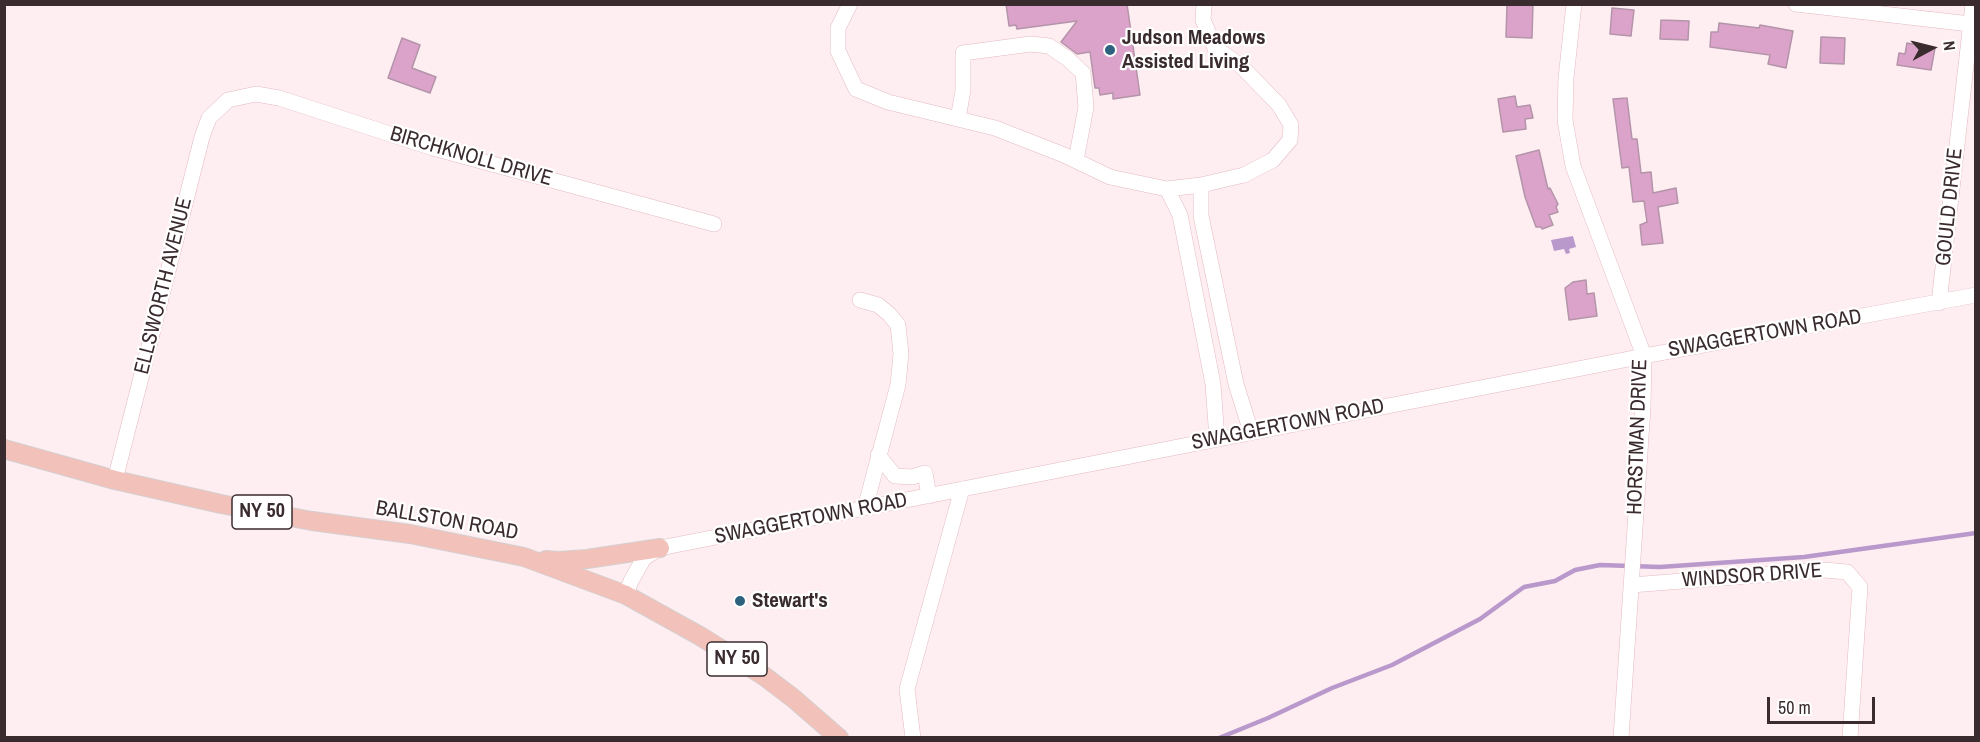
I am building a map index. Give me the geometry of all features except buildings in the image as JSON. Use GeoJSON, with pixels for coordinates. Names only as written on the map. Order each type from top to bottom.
{"type":"FeatureCollection","features":[{"type":"Feature","properties":{"kind":"main road","name":"BALLSTON ROAD"},"geometry":{"type":"LineString","coordinates":[[4,449],[115,480],[221,504],[290,517],[410,534],[524,557],[626,595],[700,636],[764,676],[839,738]]}},
{"type":"Feature","properties":{"kind":"main road"},"geometry":{"type":"LineString","coordinates":[[524,557],[559,561],[660,548]]}},
{"type":"Feature","properties":{"kind":"street"},"geometry":{"type":"LineString","coordinates":[[850,4],[838,28],[838,51],[855,89],[888,102],[995,128],[1076,160],[1110,177],[1167,189],[1244,175],[1273,160],[1290,140],[1291,125],[1279,105],[1240,65],[1215,48],[1203,20],[1204,4]]}},
{"type":"Feature","properties":{"kind":"street","name":"HORSTMAN DRIVE"},"geometry":{"type":"LineString","coordinates":[[1574,4],[1566,78],[1566,120],[1574,166],[1644,356],[1643,407],[1621,738]]}},
{"type":"Feature","properties":{"kind":"street"},"geometry":{"type":"LineString","coordinates":[[1796,4],[1970,24]]}},
{"type":"Feature","properties":{"kind":"street","name":"GOULD DRIVE"},"geometry":{"type":"LineString","coordinates":[[1939,303],[1972,4]]}},
{"type":"Feature","properties":{"kind":"street"},"geometry":{"type":"LineString","coordinates":[[958,119],[963,90],[963,53],[1031,44],[1048,46],[1068,59],[1083,74],[1086,107],[1076,160]]}},
{"type":"Feature","properties":{"kind":"street","name":"BIRCHKNOLL DRIVE"},"geometry":{"type":"LineString","coordinates":[[228,100],[256,94],[279,98],[433,148],[714,224]]}},
{"type":"Feature","properties":{"kind":"street","name":"ELLSWORTH AVENUE"},"geometry":{"type":"LineString","coordinates":[[115,480],[202,137],[209,118],[228,100]]}},
{"type":"Feature","properties":{"kind":"street"},"geometry":{"type":"LineString","coordinates":[[1201,184],[1203,227],[1236,384],[1251,432]]}},
{"type":"Feature","properties":{"kind":"street"},"geometry":{"type":"LineString","coordinates":[[1167,189],[1180,215],[1213,384],[1217,439]]}},
{"type":"Feature","properties":{"kind":"street","name":"SWAGGERTOWN ROAD"},"geometry":{"type":"LineString","coordinates":[[660,548],[1644,356],[1976,295]]}},
{"type":"Feature","properties":{"kind":"street"},"geometry":{"type":"LineString","coordinates":[[860,300],[878,305],[890,314],[898,325],[901,354],[898,385],[865,508]]}},
{"type":"Feature","properties":{"kind":"street"},"geometry":{"type":"LineString","coordinates":[[878,455],[895,476],[912,477],[925,473],[929,496]]}},
{"type":"Feature","properties":{"kind":"street"},"geometry":{"type":"LineString","coordinates":[[913,738],[907,689],[962,489]]}},
{"type":"Feature","properties":{"kind":"street"},"geometry":{"type":"LineString","coordinates":[[626,595],[644,558],[660,548]]}},
{"type":"Feature","properties":{"kind":"street","name":"WINDSOR DRIVE"},"geometry":{"type":"LineString","coordinates":[[1631,585],[1826,570],[1847,572],[1860,587],[1850,738]]}},
{"type":"Feature","properties":{"kind":"shaded area"},"geometry":{"type":"Polygon","coordinates":[[[1573,236],[1576,247],[1569,249],[1570,253],[1566,254],[1564,249],[1554,251],[1551,240],[1573,236]]]}},
{"type":"Feature","properties":{"kind":"waterway"},"geometry":{"type":"LineString","coordinates":[[1219,738],[1332,688],[1392,665],[1480,619],[1524,587],[1555,581],[1575,570],[1600,565],[1660,567],[1804,557],[1976,533]]}},
{"type":"Feature","properties":{"kind":"place","name":"Judson Meadows Assisted Living"},"geometry":{"type":"Point","coordinates":[1110,50]}},
{"type":"Feature","properties":{"kind":"place","name":"Stewart's"},"geometry":{"type":"Point","coordinates":[740,601]}}]}
